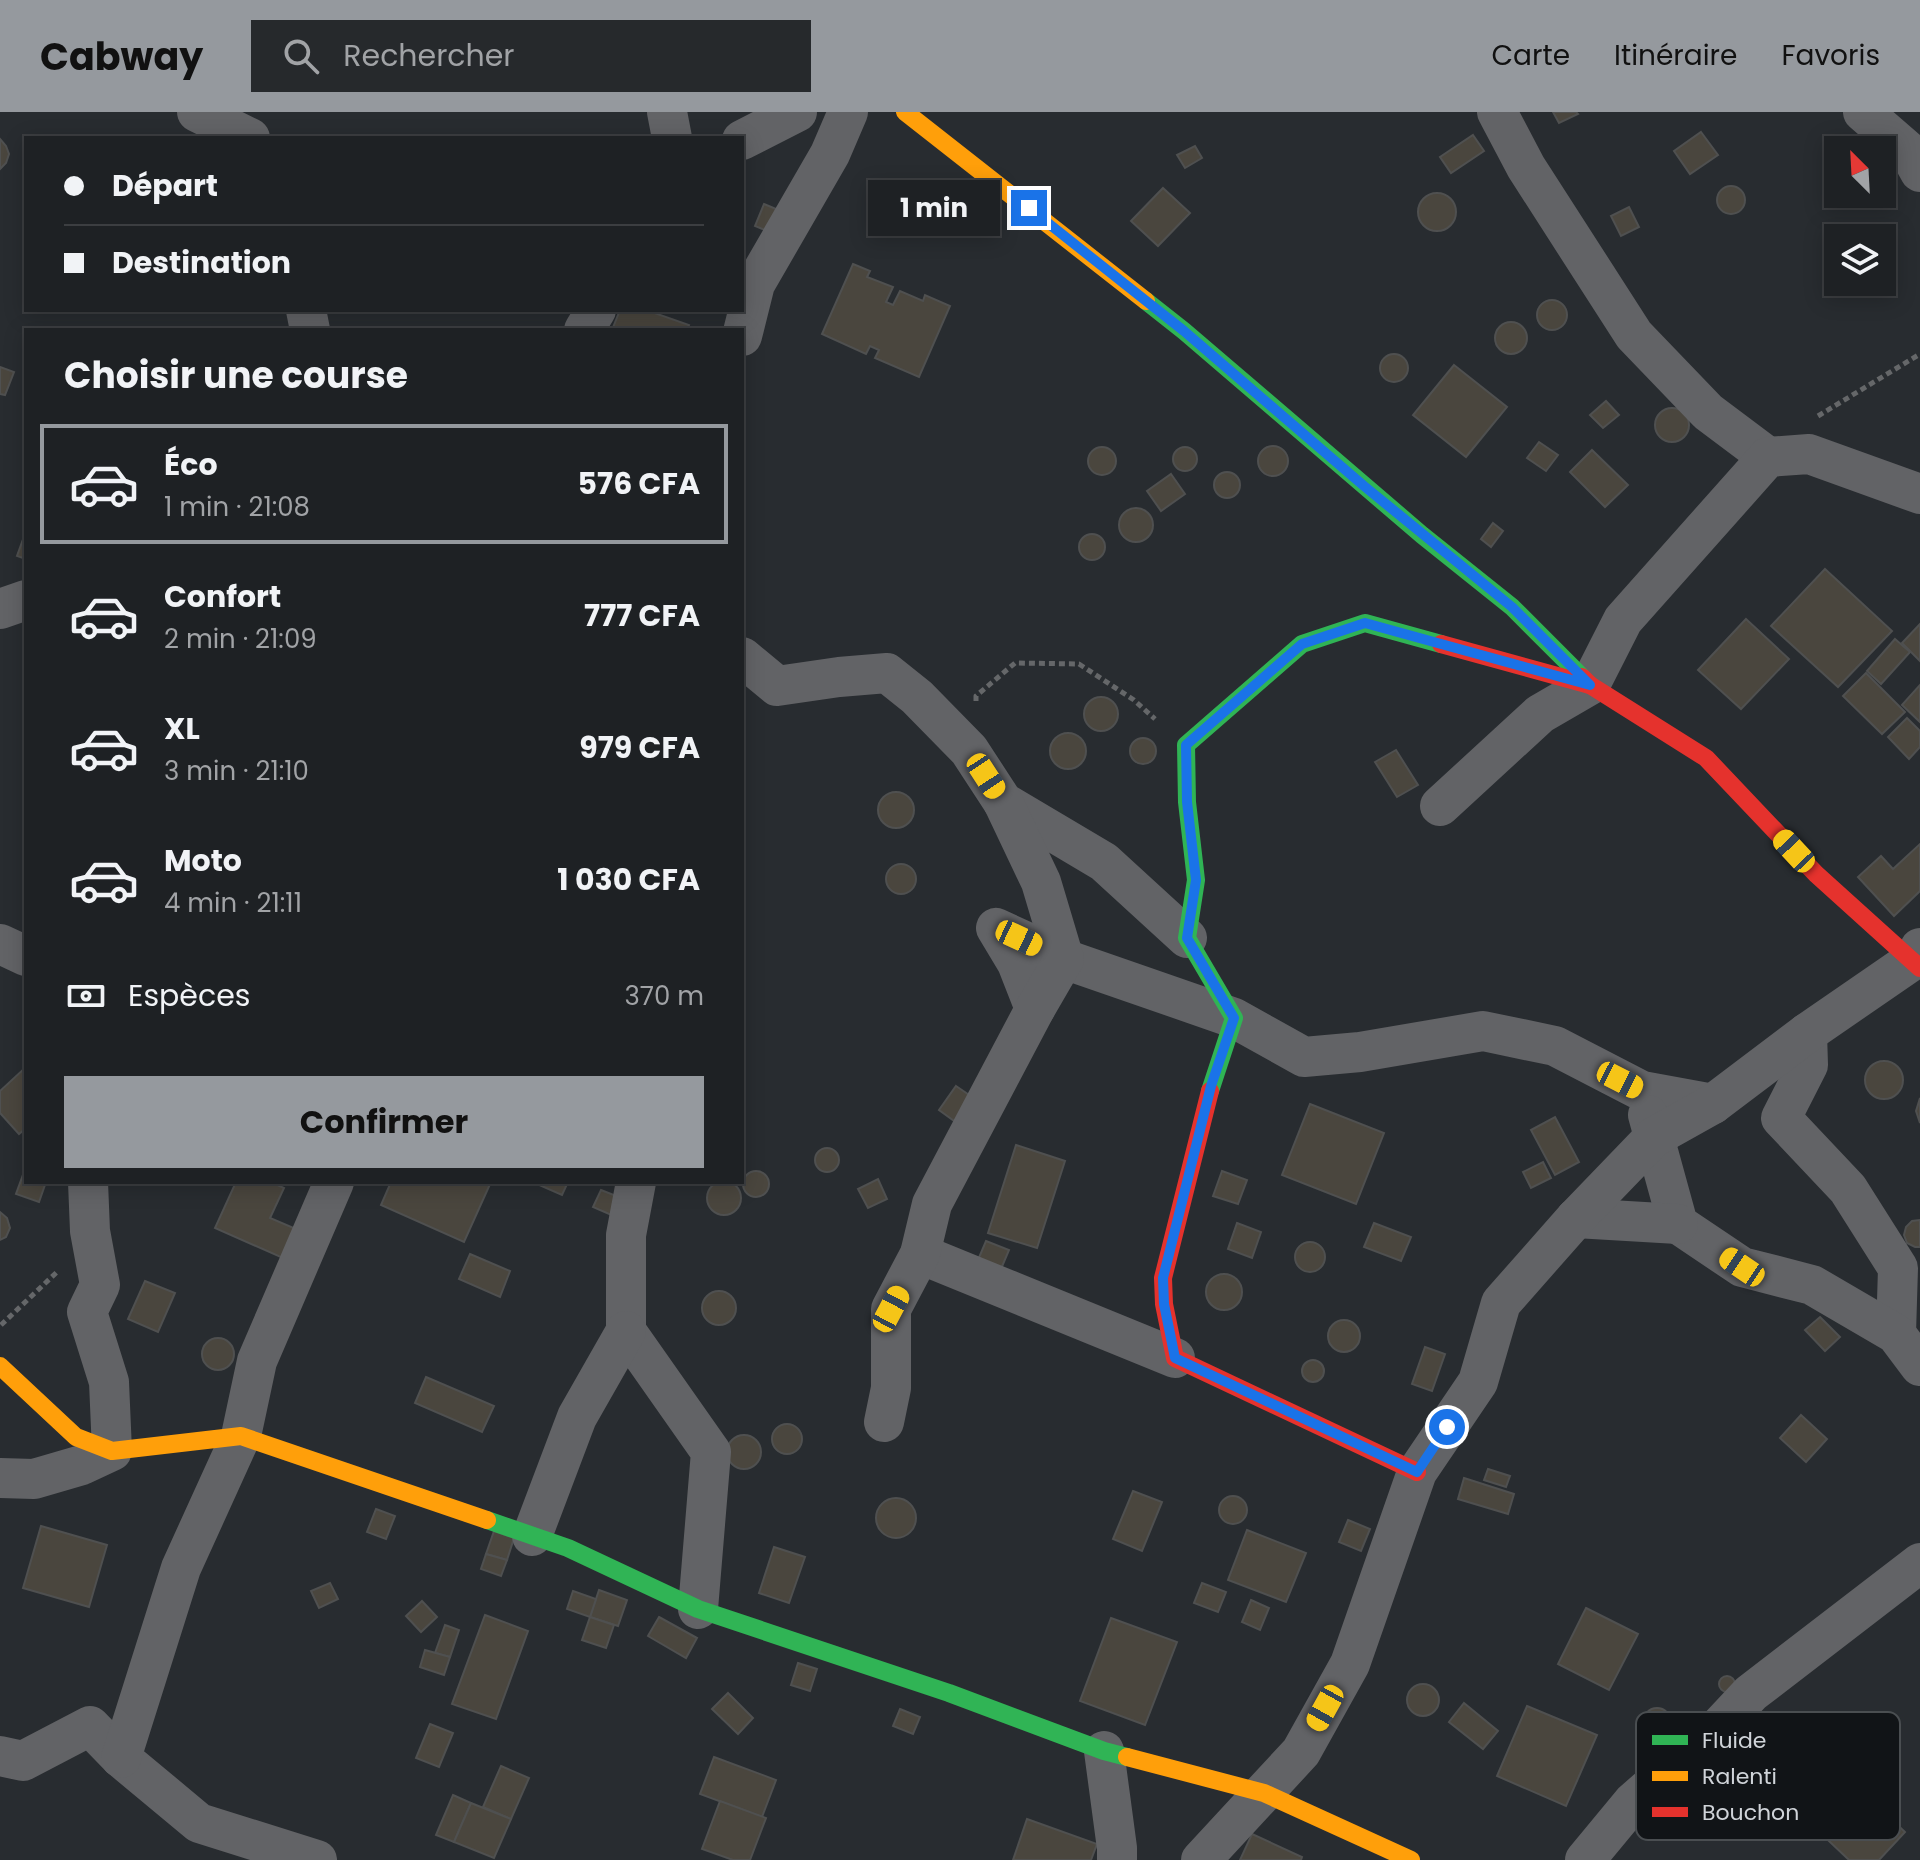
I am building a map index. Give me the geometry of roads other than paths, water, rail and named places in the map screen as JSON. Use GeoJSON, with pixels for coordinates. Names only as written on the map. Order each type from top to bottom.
{"type":"FeatureCollection","features":[{"type":"Feature","properties":{"kind":"street"},"geometry":{"type":"LineString","coordinates":[[197,112],[246,136]]}},
{"type":"Feature","properties":{"kind":"street"},"geometry":{"type":"LineString","coordinates":[[667,112],[672,136]]}},
{"type":"Feature","properties":{"kind":"street"},"geometry":{"type":"LineString","coordinates":[[744,139],[797,112]]}},
{"type":"Feature","properties":{"kind":"street"},"geometry":{"type":"LineString","coordinates":[[744,328],[755,284],[830,154],[848,112]]}},
{"type":"Feature","properties":{"kind":"street"},"geometry":{"type":"LineString","coordinates":[[905,112],[1184,331],[1411,526],[1512,607],[1590,685],[1706,758],[1816,874],[1918,959],[1807,1033],[1713,1104],[1654,1137],[1576,1218],[1501,1303],[1478,1382],[1417,1472],[1350,1664],[1301,1752],[1201,1860]]}},
{"type":"Feature","properties":{"kind":"street"},"geometry":{"type":"LineString","coordinates":[[1497,112],[1526,167],[1634,335],[1708,412],[1768,457],[1809,454],[1920,494]]}},
{"type":"Feature","properties":{"kind":"street"},"geometry":{"type":"LineString","coordinates":[[1863,112],[1909,152],[1920,172]]}},
{"type":"Feature","properties":{"kind":"street"},"geometry":{"type":"LineString","coordinates":[[1440,806],[1540,714],[1590,685],[1623,620],[1768,457]]}},
{"type":"Feature","properties":{"kind":"street"},"geometry":{"type":"LineString","coordinates":[[0,592],[24,599]]}},
{"type":"Feature","properties":{"kind":"street"},"geometry":{"type":"LineString","coordinates":[[0,609],[24,601]]}},
{"type":"Feature","properties":{"kind":"street"},"geometry":{"type":"LineString","coordinates":[[1187,938],[1196,880],[1187,802],[1186,745],[1302,644],[1365,623],[1590,685]]}},
{"type":"Feature","properties":{"kind":"street"},"geometry":{"type":"LineString","coordinates":[[744,659],[777,686],[887,673],[917,697],[969,750],[1003,802],[1041,882],[1064,959],[932,1204],[920,1254],[891,1309],[891,1388],[884,1422]]}},
{"type":"Feature","properties":{"kind":"street"},"geometry":{"type":"LineString","coordinates":[[1003,802],[1104,862],[1187,938],[1234,1018],[1211,1086],[1163,1278],[1164,1304],[1175,1358]]}},
{"type":"Feature","properties":{"kind":"street"},"geometry":{"type":"LineString","coordinates":[[1035,1009],[1017,963],[996,928],[1064,959],[1234,1018],[1304,1057],[1360,1052],[1483,1031],[1555,1046],[1642,1091],[1713,1104]]}},
{"type":"Feature","properties":{"kind":"street"},"geometry":{"type":"LineString","coordinates":[[0,944],[24,955]]}},
{"type":"Feature","properties":{"kind":"street"},"geometry":{"type":"LineString","coordinates":[[1807,1033],[1808,1065],[1781,1118],[1848,1189],[1898,1268],[1896,1334]]}},
{"type":"Feature","properties":{"kind":"street"},"geometry":{"type":"LineString","coordinates":[[1642,1091],[1678,1224]]}},
{"type":"Feature","properties":{"kind":"street"},"geometry":{"type":"LineString","coordinates":[[88,1184],[90,1231],[100,1285],[87,1312],[109,1382],[112,1451]]}},
{"type":"Feature","properties":{"kind":"street"},"geometry":{"type":"LineString","coordinates":[[121,1758],[181,1568],[241,1436],[257,1361],[333,1184]]}},
{"type":"Feature","properties":{"kind":"street"},"geometry":{"type":"LineString","coordinates":[[532,1536],[577,1417],[626,1331],[626,1235],[636,1184]]}},
{"type":"Feature","properties":{"kind":"street"},"geometry":{"type":"LineString","coordinates":[[1576,1218],[1678,1224],[1742,1267],[1812,1285],[1896,1334],[1920,1366]]}},
{"type":"Feature","properties":{"kind":"street"},"geometry":{"type":"LineString","coordinates":[[920,1254],[1175,1358],[1417,1472]]}},
{"type":"Feature","properties":{"kind":"street"},"geometry":{"type":"LineString","coordinates":[[626,1331],[711,1452],[698,1609]]}},
{"type":"Feature","properties":{"kind":"street"},"geometry":{"type":"LineString","coordinates":[[0,1366],[76,1437],[112,1451]]}},
{"type":"Feature","properties":{"kind":"street"},"geometry":{"type":"LineString","coordinates":[[0,1478],[34,1479],[82,1465],[112,1451],[241,1436],[568,1548],[698,1609],[949,1693],[1104,1751],[1264,1793],[1411,1860]]}},
{"type":"Feature","properties":{"kind":"street"},"geometry":{"type":"LineString","coordinates":[[1733,1712],[1751,1693],[1920,1563]]}},
{"type":"Feature","properties":{"kind":"street"},"geometry":{"type":"LineString","coordinates":[[0,1756],[23,1761],[90,1726],[121,1758],[199,1823],[317,1860]]}},
{"type":"Feature","properties":{"kind":"street"},"geometry":{"type":"LineString","coordinates":[[1104,1751],[1117,1860]]}},
{"type":"Feature","properties":{"kind":"street"},"geometry":{"type":"LineString","coordinates":[[1585,1860],[1636,1799]]}}]}
